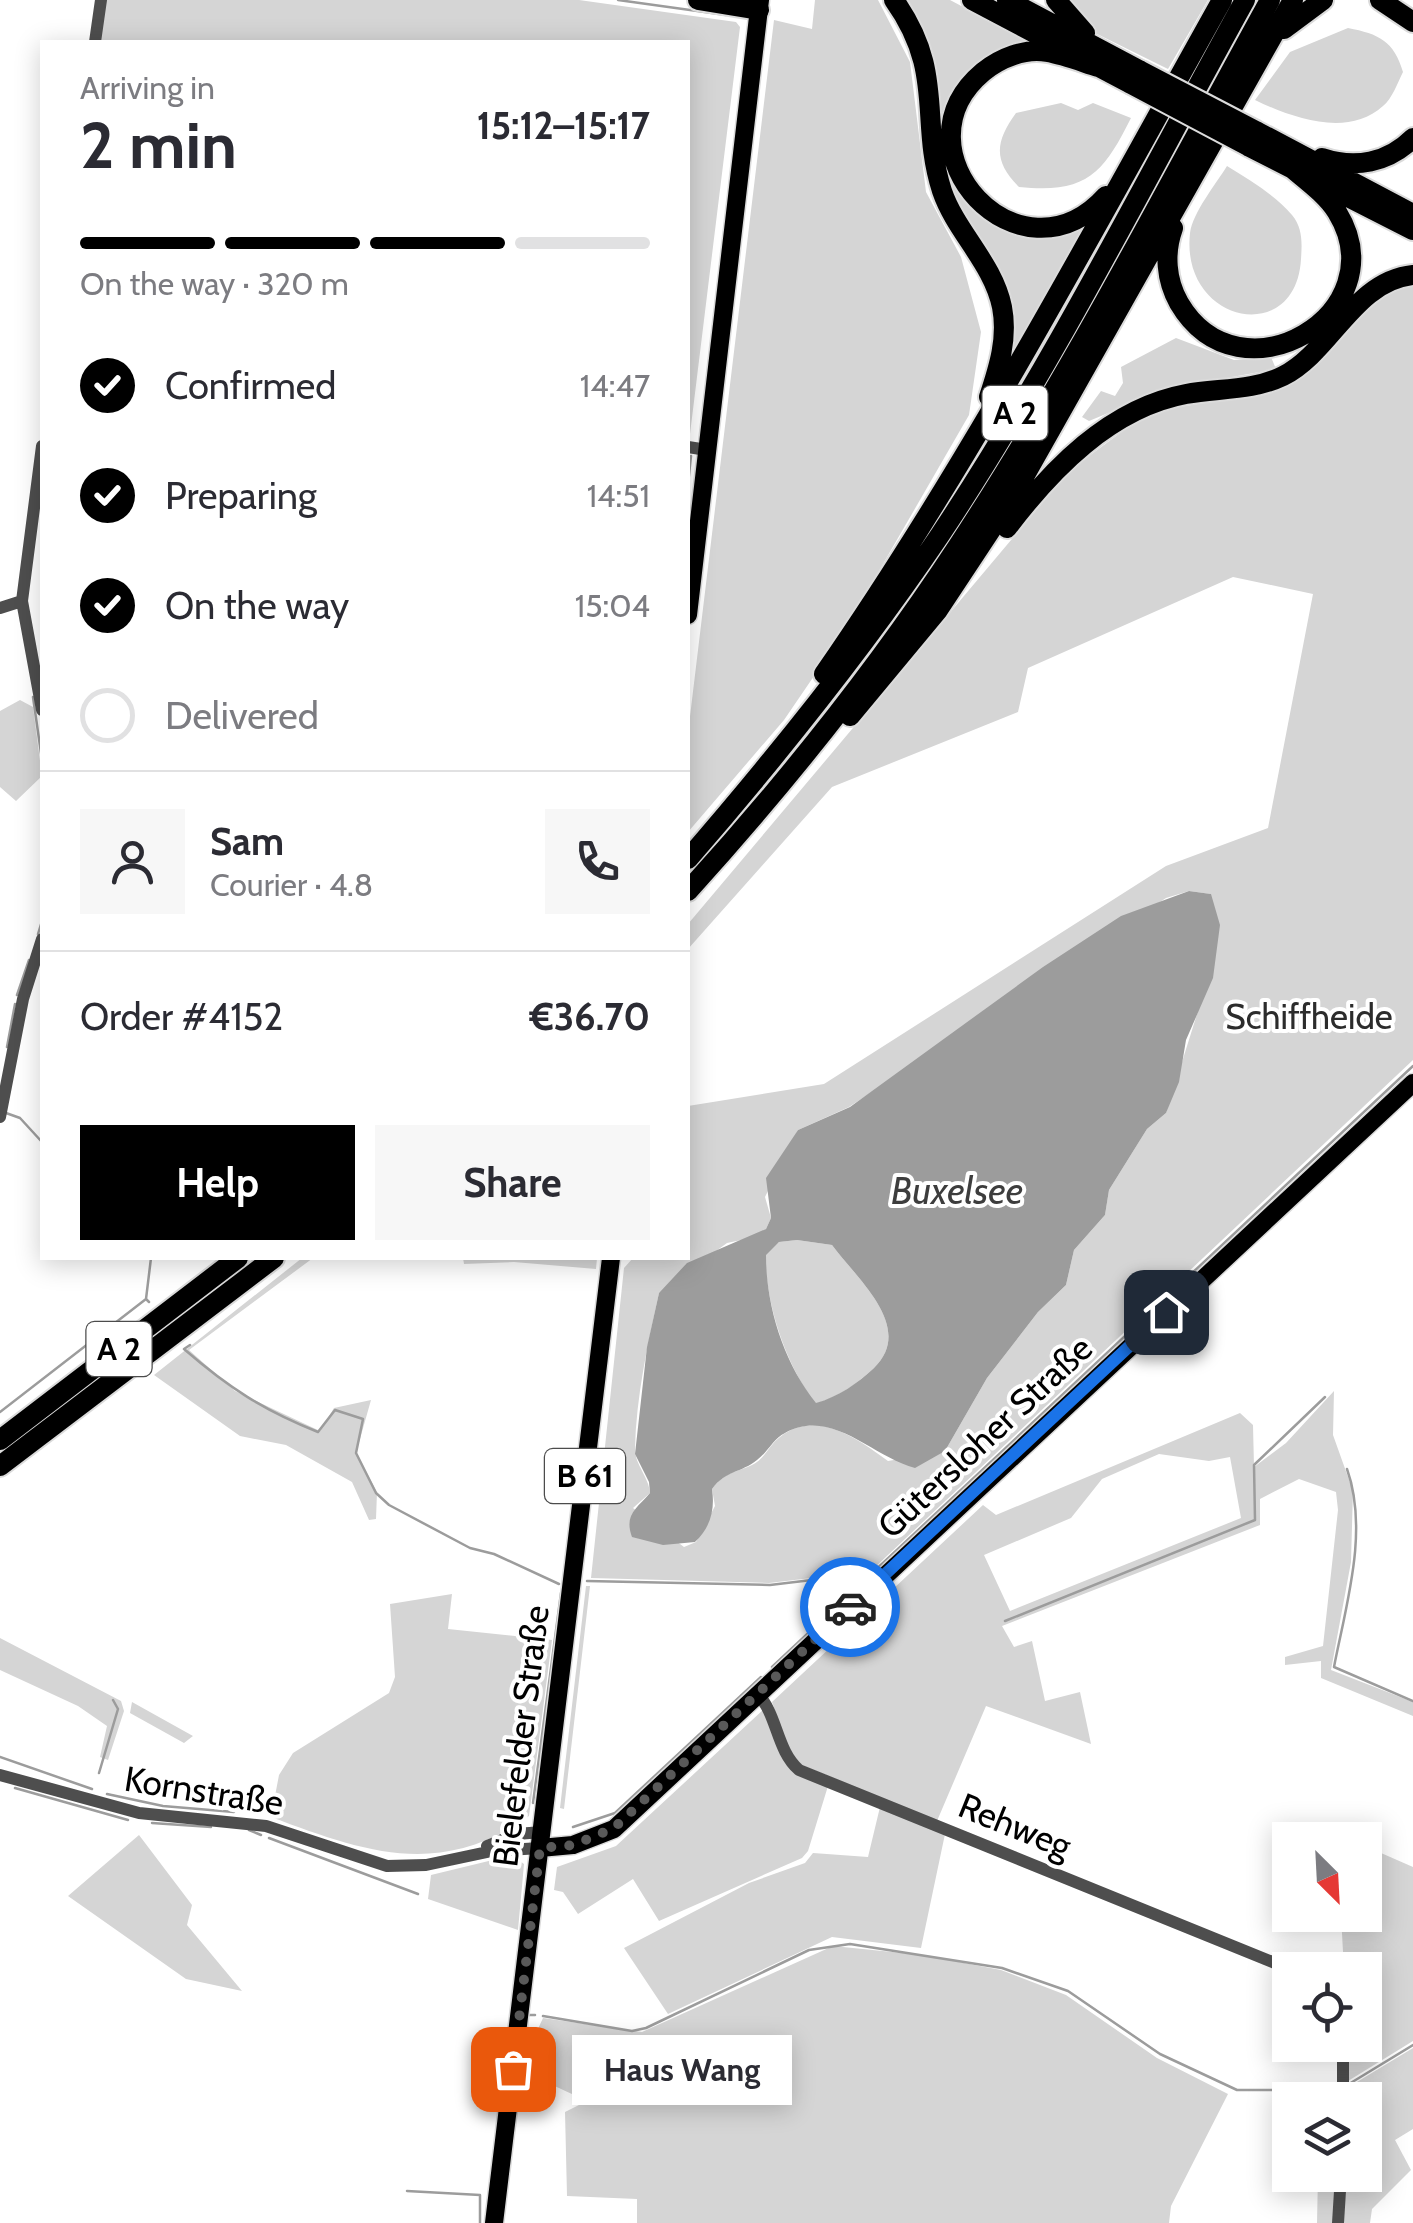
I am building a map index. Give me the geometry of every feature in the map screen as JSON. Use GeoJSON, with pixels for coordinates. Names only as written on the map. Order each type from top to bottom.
{"type":"FeatureCollection","features":[{"type":"Feature","properties":{"kind":"highway"},"geometry":{"type":"LineString","coordinates":[[698,0],[760,5]]}},
{"type":"Feature","properties":{"kind":"highway"},"geometry":{"type":"LineString","coordinates":[[894,0],[916,38],[931,83],[942,189],[988,270],[1002,310],[1000,364],[958,465]]}},
{"type":"Feature","properties":{"kind":"highway"},"geometry":{"type":"LineString","coordinates":[[972,0],[1104,60]]}},
{"type":"Feature","properties":{"kind":"highway"},"geometry":{"type":"LineString","coordinates":[[1006,0],[1104,60],[1284,155],[1413,230]]}},
{"type":"Feature","properties":{"kind":"highway"},"geometry":{"type":"LineString","coordinates":[[1056,0],[1104,60]]}},
{"type":"Feature","properties":{"kind":"highway"},"geometry":{"type":"LineString","coordinates":[[740,798],[958,465],[1076,266],[1219,0]]}},
{"type":"Feature","properties":{"kind":"highway","name":"A 2"},"geometry":{"type":"LineString","coordinates":[[690,857],[880,621],[996,446],[1245,0]]}},
{"type":"Feature","properties":{"kind":"highway","name":"A 2"},"geometry":{"type":"LineString","coordinates":[[690,888],[784,780],[896,636],[1004,475],[1270,0]]}},
{"type":"Feature","properties":{"kind":"highway"},"geometry":{"type":"LineString","coordinates":[[938,610],[1046,442],[1293,0]]}},
{"type":"Feature","properties":{"kind":"highway"},"geometry":{"type":"LineString","coordinates":[[1258,62],[1289,23],[1323,0]]}},
{"type":"Feature","properties":{"kind":"highway"},"geometry":{"type":"LineString","coordinates":[[1380,0],[1413,22]]}},
{"type":"Feature","properties":{"kind":"highway"},"geometry":{"type":"LineString","coordinates":[[1104,60],[1046,52],[1025,53],[995,64],[971,84],[960,102],[952,132],[955,164],[963,184],[984,208],[1013,224],[1034,228],[1066,224],[1086,215],[1126,168]]}},
{"type":"Feature","properties":{"kind":"highway"},"geometry":{"type":"LineString","coordinates":[[1284,155],[1355,164],[1389,156],[1413,138]]}},
{"type":"Feature","properties":{"kind":"highway"},"geometry":{"type":"LineString","coordinates":[[1191,184],[1168,247],[1169,278],[1192,320],[1221,340],[1253,348],[1300,339],[1327,318],[1339,300],[1349,268],[1346,234],[1338,213],[1284,155]]}},
{"type":"Feature","properties":{"kind":"highway"},"geometry":{"type":"LineString","coordinates":[[1284,155],[1413,214]]}},
{"type":"Feature","properties":{"kind":"highway"},"geometry":{"type":"LineString","coordinates":[[784,780],[850,716],[938,610],[965,584],[1022,508],[1101,432],[1166,400],[1256,386],[1284,376],[1306,360],[1376,290],[1413,276]]}},
{"type":"Feature","properties":{"kind":"highway","name":"A 2"},"geometry":{"type":"LineString","coordinates":[[0,1440],[235,1260]]}},
{"type":"Feature","properties":{"kind":"highway","name":"A 2"},"geometry":{"type":"LineString","coordinates":[[0,1466],[271,1260]]}},
{"type":"Feature","properties":{"kind":"main road"},"geometry":{"type":"LineString","coordinates":[[690,598],[760,5]]}},
{"type":"Feature","properties":{"kind":"main road","name":"Gütersloher Straße"},"geometry":{"type":"LineString","coordinates":[[541,1840],[594,1839],[614,1828],[1413,1083]]}},
{"type":"Feature","properties":{"kind":"main road","name":"Bielefelder Straße"},"geometry":{"type":"LineString","coordinates":[[494,2223],[611,1260]]}},
{"type":"Feature","properties":{"kind":"street"},"geometry":{"type":"LineString","coordinates":[[95,40],[101,0]]}},
{"type":"Feature","properties":{"kind":"street"},"geometry":{"type":"LineString","coordinates":[[690,447],[707,450]]}},
{"type":"Feature","properties":{"kind":"street"},"geometry":{"type":"LineString","coordinates":[[40,462],[22,602],[40,681]]}},
{"type":"Feature","properties":{"kind":"street"},"geometry":{"type":"LineString","coordinates":[[0,608],[22,602]]}},
{"type":"Feature","properties":{"kind":"street"},"geometry":{"type":"LineString","coordinates":[[0,1117],[23,999],[40,945]]}},
{"type":"Feature","properties":{"kind":"street","name":"Rehweg"},"geometry":{"type":"LineString","coordinates":[[758,1694],[766,1702],[788,1757],[798,1770],[1272,1962]]}},
{"type":"Feature","properties":{"kind":"street","name":"Kornstraße"},"geometry":{"type":"LineString","coordinates":[[0,1775],[140,1813],[266,1826],[387,1866],[456,1858],[541,1840]]}},
{"type":"Feature","properties":{"kind":"street"},"geometry":{"type":"LineString","coordinates":[[1338,2223],[1339,2192]]}},
{"type":"Feature","properties":{"kind":"green space"},"geometry":{"type":"Polygon","coordinates":[[[106,0],[579,0],[736,22],[740,27],[690,434],[690,40],[100,40],[106,0]]]}},
{"type":"Feature","properties":{"kind":"green space"},"geometry":{"type":"Polygon","coordinates":[[[815,0],[878,0],[910,62],[926,192],[961,257],[981,332],[969,415],[842,635],[784,720],[690,830],[690,716],[774,20],[812,29],[815,0]]]}},
{"type":"Feature","properties":{"kind":"green space"},"geometry":{"type":"Polygon","coordinates":[[[902,0],[950,0],[1033,44],[950,110],[975,209],[1086,225],[1004,375],[1009,341],[953,205],[942,155],[937,83],[902,0]]]}},
{"type":"Feature","properties":{"kind":"green space"},"geometry":{"type":"Polygon","coordinates":[[[1064,0],[1208,0],[1168,69],[1095,33],[1064,0]]]}},
{"type":"Feature","properties":{"kind":"green space"},"geometry":{"type":"Polygon","coordinates":[[[1348,28],[1384,41],[1399,61],[1403,72],[1383,106],[1369,116],[1337,123],[1303,118],[1255,100],[1290,52],[1348,28]]]}},
{"type":"Feature","properties":{"kind":"green space"},"geometry":{"type":"Polygon","coordinates":[[[1061,103],[1078,110],[1093,103],[1131,118],[1111,153],[1090,176],[1061,187],[1019,187],[1001,160],[1004,133],[1016,113],[1061,103]]]}},
{"type":"Feature","properties":{"kind":"green space"},"geometry":{"type":"Polygon","coordinates":[[[1227,166],[1278,201],[1296,220],[1300,231],[1301,259],[1294,287],[1280,305],[1261,314],[1240,313],[1219,304],[1202,288],[1192,264],[1192,225],[1227,166]]]}},
{"type":"Feature","properties":{"kind":"green space","name":"Schiffheide"},"geometry":{"type":"Polygon","coordinates":[[[1413,283],[1413,1060],[871,1571],[769,1583],[591,1578],[624,1268],[631,1260],[690,1260],[690,1106],[824,1084],[1166,866],[1268,828],[1313,594],[1233,577],[1028,668],[1018,712],[832,787],[690,947],[690,922],[1070,470],[1135,422],[1167,409],[1259,394],[1381,298],[1413,283]],[[1189,891],[1166,898],[849,1107],[798,1130],[765,1197],[771,1218],[766,1229],[751,1238],[727,1243],[659,1293],[636,1429],[636,1455],[650,1493],[633,1508],[684,1547],[696,1542],[715,1506],[712,1489],[717,1483],[756,1462],[780,1437],[808,1425],[850,1436],[888,1461],[945,1451],[987,1378],[1038,1312],[1066,1285],[1074,1250],[1105,1215],[1109,1190],[1147,1129],[1166,1113],[1198,1011],[1211,894],[1189,891]]]}},
{"type":"Feature","properties":{"kind":"green space"},"geometry":{"type":"Polygon","coordinates":[[[1176,338],[1234,360],[1271,357],[1276,369],[1166,389],[1089,421],[1082,417],[1101,391],[1115,396],[1123,383],[1121,367],[1176,338]]]}},
{"type":"Feature","properties":{"kind":"green space"},"geometry":{"type":"Polygon","coordinates":[[[20,700],[33,707],[40,778],[16,801],[0,787],[0,711],[20,700]]]}},
{"type":"Feature","properties":{"kind":"green space"},"geometry":{"type":"Polygon","coordinates":[[[797,1240],[832,1245],[879,1305],[889,1337],[885,1353],[874,1368],[847,1389],[815,1404],[780,1334],[766,1275],[765,1255],[779,1242],[797,1240]]]}},
{"type":"Feature","properties":{"kind":"green space"},"geometry":{"type":"Polygon","coordinates":[[[299,1260],[310,1260],[189,1350],[235,1391],[320,1431],[334,1408],[371,1400],[356,1453],[377,1492],[376,1519],[369,1520],[352,1482],[286,1445],[240,1436],[154,1375],[299,1260]]]}},
{"type":"Feature","properties":{"kind":"green space"},"geometry":{"type":"Polygon","coordinates":[[[463,1260],[597,1260],[596,1269],[514,1262],[464,1264],[463,1260]]]}},
{"type":"Feature","properties":{"kind":"green space"},"geometry":{"type":"Polygon","coordinates":[[[1334,1391],[1333,1435],[1353,1491],[1351,1562],[1331,1670],[1413,1702],[1413,1716],[1321,1678],[1321,1661],[1285,1665],[1285,1657],[1323,1646],[1338,1510],[1336,1492],[1299,1479],[1260,1499],[1260,1525],[1002,1626],[1014,1647],[1032,1641],[1045,1701],[1080,1692],[1091,1744],[986,1706],[937,1821],[802,1765],[791,1756],[772,1702],[983,1505],[996,1515],[1240,1413],[1253,1425],[1254,1467],[1286,1443],[1334,1391]],[[1159,1454],[1102,1479],[1071,1518],[984,1555],[1010,1611],[1241,1518],[1230,1457],[1209,1461],[1159,1454]]]}},
{"type":"Feature","properties":{"kind":"green space"},"geometry":{"type":"Polygon","coordinates":[[[586,1586],[590,1586],[564,1809],[560,1808],[586,1586]]]}},
{"type":"Feature","properties":{"kind":"green space"},"geometry":{"type":"Polygon","coordinates":[[[452,1594],[448,1629],[552,1640],[529,1816],[496,1836],[464,1848],[432,1853],[369,1848],[271,1817],[279,1775],[293,1753],[389,1693],[395,1677],[390,1604],[452,1594]]]}},
{"type":"Feature","properties":{"kind":"green space"},"geometry":{"type":"Polygon","coordinates":[[[0,1638],[121,1701],[124,1711],[108,1760],[100,1757],[107,1726],[78,1706],[0,1670],[0,1638]]]}},
{"type":"Feature","properties":{"kind":"green space"},"geometry":{"type":"Polygon","coordinates":[[[132,1702],[193,1736],[184,1743],[130,1713],[132,1702]]]}},
{"type":"Feature","properties":{"kind":"green space"},"geometry":{"type":"Polygon","coordinates":[[[764,1709],[784,1759],[828,1786],[808,1851],[802,1858],[659,1921],[633,1879],[578,1914],[563,1892],[554,1890],[557,1867],[616,1846],[764,1709]]]}},
{"type":"Feature","properties":{"kind":"green space"},"geometry":{"type":"Polygon","coordinates":[[[880,1807],[945,1834],[921,1948],[832,1937],[668,2014],[624,1948],[749,1883],[805,1863],[813,1853],[868,1857],[880,1807]]]}},
{"type":"Feature","properties":{"kind":"green space"},"geometry":{"type":"Polygon","coordinates":[[[139,1835],[192,1905],[187,1925],[242,1991],[186,1979],[68,1896],[139,1835]]]}},
{"type":"Feature","properties":{"kind":"green space"},"geometry":{"type":"Polygon","coordinates":[[[1382,1853],[1413,1867],[1413,2041],[1382,2060],[1382,1952],[1343,1952],[1342,1932],[1382,1932],[1382,1853]]]}},
{"type":"Feature","properties":{"kind":"green space"},"geometry":{"type":"Polygon","coordinates":[[[516,1858],[524,1864],[518,1930],[428,1899],[431,1875],[516,1858]]]}},
{"type":"Feature","properties":{"kind":"green space"},"geometry":{"type":"Polygon","coordinates":[[[833,1946],[922,1955],[1001,1970],[1066,1995],[1157,2058],[1228,2094],[1171,2206],[1169,2223],[637,2223],[637,2199],[567,2196],[565,2112],[587,2101],[533,2076],[537,2031],[543,2018],[642,2032],[833,1946]]]}},
{"type":"Feature","properties":{"kind":"green space"},"geometry":{"type":"Polygon","coordinates":[[[1413,2048],[1413,2129],[1395,2140],[1411,2170],[1372,2209],[1370,2223],[1343,2223],[1346,2192],[1382,2192],[1382,2082],[1357,2082],[1413,2048]]]}},
{"type":"Feature","properties":{"kind":"green space"},"geometry":{"type":"Polygon","coordinates":[[[1347,2062],[1379,2062],[1348,2081],[1347,2062]]]}},
{"type":"Feature","properties":{"kind":"green space"},"geometry":{"type":"Polygon","coordinates":[[[1318,2192],[1336,2192],[1335,2223],[1317,2223],[1318,2192]]]}},
{"type":"Feature","properties":{"kind":"water","name":"Buxelsee"},"geometry":{"type":"Polygon","coordinates":[[[1189,891],[1211,894],[1220,925],[1213,978],[1186,1040],[1179,1082],[1166,1113],[1147,1129],[1109,1190],[1105,1215],[1074,1250],[1066,1285],[1038,1312],[987,1378],[945,1451],[915,1468],[835,1430],[802,1427],[781,1436],[757,1460],[717,1483],[712,1489],[708,1524],[695,1542],[663,1545],[632,1537],[630,1518],[650,1493],[649,1482],[635,1454],[647,1347],[659,1293],[687,1263],[766,1229],[771,1218],[766,1178],[798,1130],[850,1107],[1043,967],[1121,916],[1189,891]],[[797,1240],[779,1242],[766,1255],[769,1294],[779,1334],[816,1403],[847,1389],[874,1368],[885,1353],[889,1337],[879,1305],[832,1245],[797,1240]]]}},
{"type":"Feature","properties":{"kind":"waterway"},"geometry":{"type":"LineString","coordinates":[[618,0],[726,15]]}},
{"type":"Feature","properties":{"kind":"waterway"},"geometry":{"type":"LineString","coordinates":[[690,465],[691,456]]}},
{"type":"Feature","properties":{"kind":"waterway"},"geometry":{"type":"LineString","coordinates":[[33,697],[40,746]]}},
{"type":"Feature","properties":{"kind":"waterway"},"geometry":{"type":"LineString","coordinates":[[38,934],[40,928]]}},
{"type":"Feature","properties":{"kind":"waterway"},"geometry":{"type":"LineString","coordinates":[[17,995],[29,960]]}},
{"type":"Feature","properties":{"kind":"waterway"},"geometry":{"type":"LineString","coordinates":[[7,1047],[15,1004]]}},
{"type":"Feature","properties":{"kind":"waterway"},"geometry":{"type":"LineString","coordinates":[[772,1667],[1413,1066]]}},
{"type":"Feature","properties":{"kind":"waterway"},"geometry":{"type":"LineString","coordinates":[[6,1113],[20,1118],[40,1140]]}},
{"type":"Feature","properties":{"kind":"waterway"},"geometry":{"type":"LineString","coordinates":[[149,1302],[146,1299],[151,1260]]}},
{"type":"Feature","properties":{"kind":"waterway"},"geometry":{"type":"LineString","coordinates":[[0,1412],[146,1299]]}},
{"type":"Feature","properties":{"kind":"waterway"},"geometry":{"type":"LineString","coordinates":[[190,1345],[184,1349],[232,1387],[298,1424],[318,1432],[335,1410],[363,1419],[356,1453],[376,1493],[389,1505],[470,1548],[494,1554],[559,1584]]}},
{"type":"Feature","properties":{"kind":"waterway"},"geometry":{"type":"LineString","coordinates":[[1005,1621],[1255,1520],[1254,1465],[1325,1397]]}},
{"type":"Feature","properties":{"kind":"waterway"},"geometry":{"type":"LineString","coordinates":[[1347,1469],[1356,1517],[1356,1543],[1334,1667],[1413,1701]]}},
{"type":"Feature","properties":{"kind":"waterway"},"geometry":{"type":"LineString","coordinates":[[587,1581],[770,1585],[870,1573]]}},
{"type":"Feature","properties":{"kind":"waterway"},"geometry":{"type":"LineString","coordinates":[[533,1803],[561,1593]]}},
{"type":"Feature","properties":{"kind":"waterway"},"geometry":{"type":"LineString","coordinates":[[573,1827],[615,1813],[761,1677]]}},
{"type":"Feature","properties":{"kind":"waterway"},"geometry":{"type":"LineString","coordinates":[[99,1773],[118,1709],[113,1700]]}},
{"type":"Feature","properties":{"kind":"waterway"},"geometry":{"type":"LineString","coordinates":[[0,1757],[92,1789]]}},
{"type":"Feature","properties":{"kind":"waterway"},"geometry":{"type":"LineString","coordinates":[[15,1788],[128,1820]]}},
{"type":"Feature","properties":{"kind":"waterway"},"geometry":{"type":"LineString","coordinates":[[107,1794],[163,1806],[234,1812]]}},
{"type":"Feature","properties":{"kind":"waterway"},"geometry":{"type":"LineString","coordinates":[[152,1823],[211,1827]]}},
{"type":"Feature","properties":{"kind":"waterway"},"geometry":{"type":"LineString","coordinates":[[249,1830],[261,1835]]}},
{"type":"Feature","properties":{"kind":"waterway"},"geometry":{"type":"LineString","coordinates":[[269,1838],[418,1894]]}},
{"type":"Feature","properties":{"kind":"waterway"},"geometry":{"type":"LineString","coordinates":[[586,1849],[607,1841]]}},
{"type":"Feature","properties":{"kind":"waterway"},"geometry":{"type":"LineString","coordinates":[[543,2016],[632,2031],[646,2028],[809,1950],[850,1944],[1002,1968],[1068,1991],[1160,2054],[1237,2090],[1272,2090]]}},
{"type":"Feature","properties":{"kind":"waterway"},"geometry":{"type":"LineString","coordinates":[[529,2015],[535,2015]]}},
{"type":"Feature","properties":{"kind":"waterway"},"geometry":{"type":"LineString","coordinates":[[1352,2082],[1413,2045]]}},
{"type":"Feature","properties":{"kind":"waterway"},"geometry":{"type":"LineString","coordinates":[[407,2191],[480,2195],[480,2223]]}},
{"type":"Feature","properties":{"kind":"way so far"},"geometry":{"type":"LineString","coordinates":[[513,2069],[540,1848],[574,1845],[614,1828],[850,1607]]}},
{"type":"Feature","properties":{"kind":"place","name":"Haus Wang"},"geometry":{"type":"Point","coordinates":[513,2069]}},
{"type":"Feature","properties":{"kind":"route"},"geometry":{"type":"LineString","coordinates":[[850,1607],[1166,1312]]}}]}
